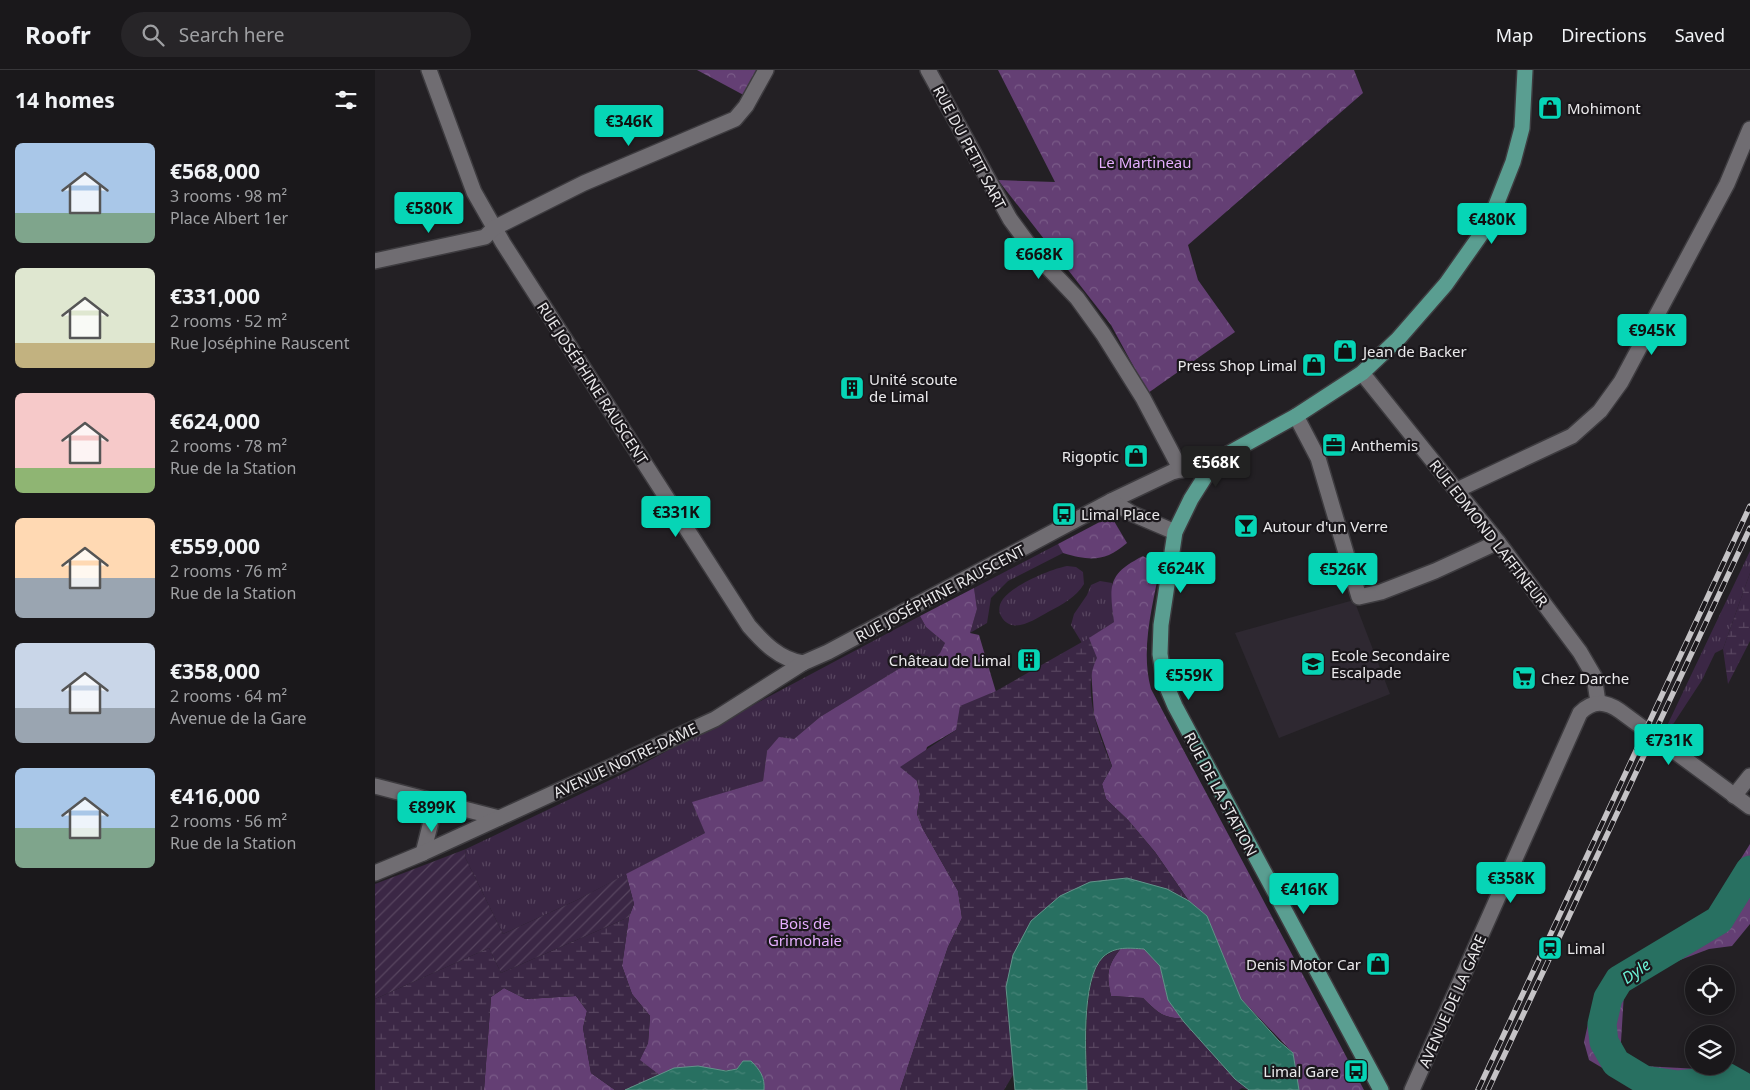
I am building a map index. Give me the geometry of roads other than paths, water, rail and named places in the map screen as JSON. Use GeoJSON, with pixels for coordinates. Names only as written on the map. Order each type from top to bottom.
{"type":"FeatureCollection","features":[{"type":"Feature","properties":{"kind":"main road"},"geometry":{"type":"LineString","coordinates":[[1215,461],[1297,416],[1362,373],[1398,340],[1446,284],[1489,223],[1513,162],[1522,128],[1525,70]]}},
{"type":"Feature","properties":{"kind":"main road","name":"RUE DE LA STATION"},"geometry":{"type":"LineString","coordinates":[[1215,461],[1191,499],[1175,532],[1161,625],[1160,654],[1165,680],[1175,706],[1200,755],[1381,1090]]}},
{"type":"Feature","properties":{"kind":"street","name":"RUE JOSÉPHINE RAUSCENT"},"geometry":{"type":"LineString","coordinates":[[429,70],[474,192],[494,228],[749,626],[771,649],[794,661],[803,663],[828,652],[1111,502],[1172,472],[1215,461]]}},
{"type":"Feature","properties":{"kind":"street"},"geometry":{"type":"LineString","coordinates":[[375,261],[485,238],[494,228],[584,183],[735,119],[746,106],[766,70]]}},
{"type":"Feature","properties":{"kind":"street","name":"RUE DU PETIT SART"},"geometry":{"type":"LineString","coordinates":[[928,70],[1010,219],[1033,251],[1077,298],[1103,334],[1143,398],[1181,470]]}},
{"type":"Feature","properties":{"kind":"street"},"geometry":{"type":"LineString","coordinates":[[1457,490],[1572,436],[1600,411],[1621,382],[1722,192],[1750,129]]}},
{"type":"Feature","properties":{"kind":"street","name":"RUE EDMOND LAFFINEUR"},"geometry":{"type":"LineString","coordinates":[[1362,373],[1498,542],[1580,652],[1594,676],[1598,702]]}},
{"type":"Feature","properties":{"kind":"street"},"geometry":{"type":"LineString","coordinates":[[1297,416],[1321,467],[1359,597],[1381,592],[1435,571],[1498,542]]}},
{"type":"Feature","properties":{"kind":"street"},"geometry":{"type":"LineString","coordinates":[[1111,502],[1133,514],[1175,532]]}},
{"type":"Feature","properties":{"kind":"street","name":"AVENUE NOTRE-DAME"},"geometry":{"type":"LineString","coordinates":[[375,872],[423,854],[715,719],[803,663]]}},
{"type":"Feature","properties":{"kind":"street"},"geometry":{"type":"LineString","coordinates":[[1598,702],[1611,705],[1620,711],[1750,807]]}},
{"type":"Feature","properties":{"kind":"street","name":"AVENUE DE LA GARE"},"geometry":{"type":"LineString","coordinates":[[1412,1090],[1580,713],[1589,705],[1598,702]]}},
{"type":"Feature","properties":{"kind":"street"},"geometry":{"type":"LineString","coordinates":[[1734,796],[1750,776]]}},
{"type":"Feature","properties":{"kind":"street"},"geometry":{"type":"LineString","coordinates":[[375,786],[499,818]]}},
{"type":"Feature","properties":{"kind":"street"},"geometry":{"type":"LineString","coordinates":[[423,854],[436,802]]}},
{"type":"Feature","properties":{"kind":"water"},"geometry":{"type":"Polygon","coordinates":[[[1127,878],[1167,889],[1189,901],[1207,916],[1241,999],[1279,1041],[1293,1053],[1299,1090],[1249,1090],[1235,1079],[1184,1022],[1168,1000],[1160,966],[1144,949],[1128,948],[1117,949],[1103,957],[1096,968],[1091,983],[1086,1021],[1087,1090],[1015,1090],[1006,987],[1013,955],[1031,921],[1060,896],[1090,882],[1127,878]]]}},
{"type":"Feature","properties":{"kind":"water"},"geometry":{"type":"Polygon","coordinates":[[[743,1061],[751,1061],[759,1071],[763,1077],[764,1090],[625,1090],[674,1068],[698,1066],[726,1071],[737,1069],[743,1061]]]}},
{"type":"Feature","properties":{"kind":"waterway","name":"Dyle"},"geometry":{"type":"LineString","coordinates":[[1744,1090],[1742,1086],[1726,1077],[1706,1082],[1678,1085],[1644,1080],[1616,1063],[1604,1042],[1602,1024],[1608,998],[1619,980],[1719,920],[1750,870]]}},
{"type":"Feature","properties":{"kind":"railway"},"geometry":{"type":"LineString","coordinates":[[1478,1090],[1750,506]]}},
{"type":"Feature","properties":{"kind":"railway"},"geometry":{"type":"LineString","coordinates":[[1488,1090],[1750,528]]}},
{"type":"Feature","properties":{"kind":"place","name":"Mohimont"},"geometry":{"type":"Point","coordinates":[1550,108]}},
{"type":"Feature","properties":{"kind":"place","name":"Jean de Backer"},"geometry":{"type":"Point","coordinates":[1345,351]}},
{"type":"Feature","properties":{"kind":"place","name":"Press Shop Limal"},"geometry":{"type":"Point","coordinates":[1314,365]}},
{"type":"Feature","properties":{"kind":"place","name":"Unité scoute de Limal"},"geometry":{"type":"Point","coordinates":[852,388]}},
{"type":"Feature","properties":{"kind":"place","name":"Anthemis"},"geometry":{"type":"Point","coordinates":[1334,445]}},
{"type":"Feature","properties":{"kind":"place","name":"Rigoptic"},"geometry":{"type":"Point","coordinates":[1136,456]}},
{"type":"Feature","properties":{"kind":"place","name":"Limal Place"},"geometry":{"type":"Point","coordinates":[1064,514]}},
{"type":"Feature","properties":{"kind":"place","name":"Autour d'un Verre"},"geometry":{"type":"Point","coordinates":[1246,526]}},
{"type":"Feature","properties":{"kind":"place","name":"Château de Limal"},"geometry":{"type":"Point","coordinates":[1029,660]}},
{"type":"Feature","properties":{"kind":"place","name":"Ecole Secondaire Escalpade"},"geometry":{"type":"Point","coordinates":[1313,664]}},
{"type":"Feature","properties":{"kind":"place","name":"Chez Darche"},"geometry":{"type":"Point","coordinates":[1524,678]}},
{"type":"Feature","properties":{"kind":"place","name":"Limal"},"geometry":{"type":"Point","coordinates":[1550,948]}},
{"type":"Feature","properties":{"kind":"place","name":"Denis Motor Car"},"geometry":{"type":"Point","coordinates":[1378,964]}},
{"type":"Feature","properties":{"kind":"place","name":"Limal Gare"},"geometry":{"type":"Point","coordinates":[1356,1071]}},
{"type":"Feature","properties":{"kind":"park label","name":"Le Martineau"},"geometry":{"type":"Point","coordinates":[1145,162]}},
{"type":"Feature","properties":{"kind":"park label","name":"Bois de Grimohaie"},"geometry":{"type":"Point","coordinates":[805,932]}}]}
